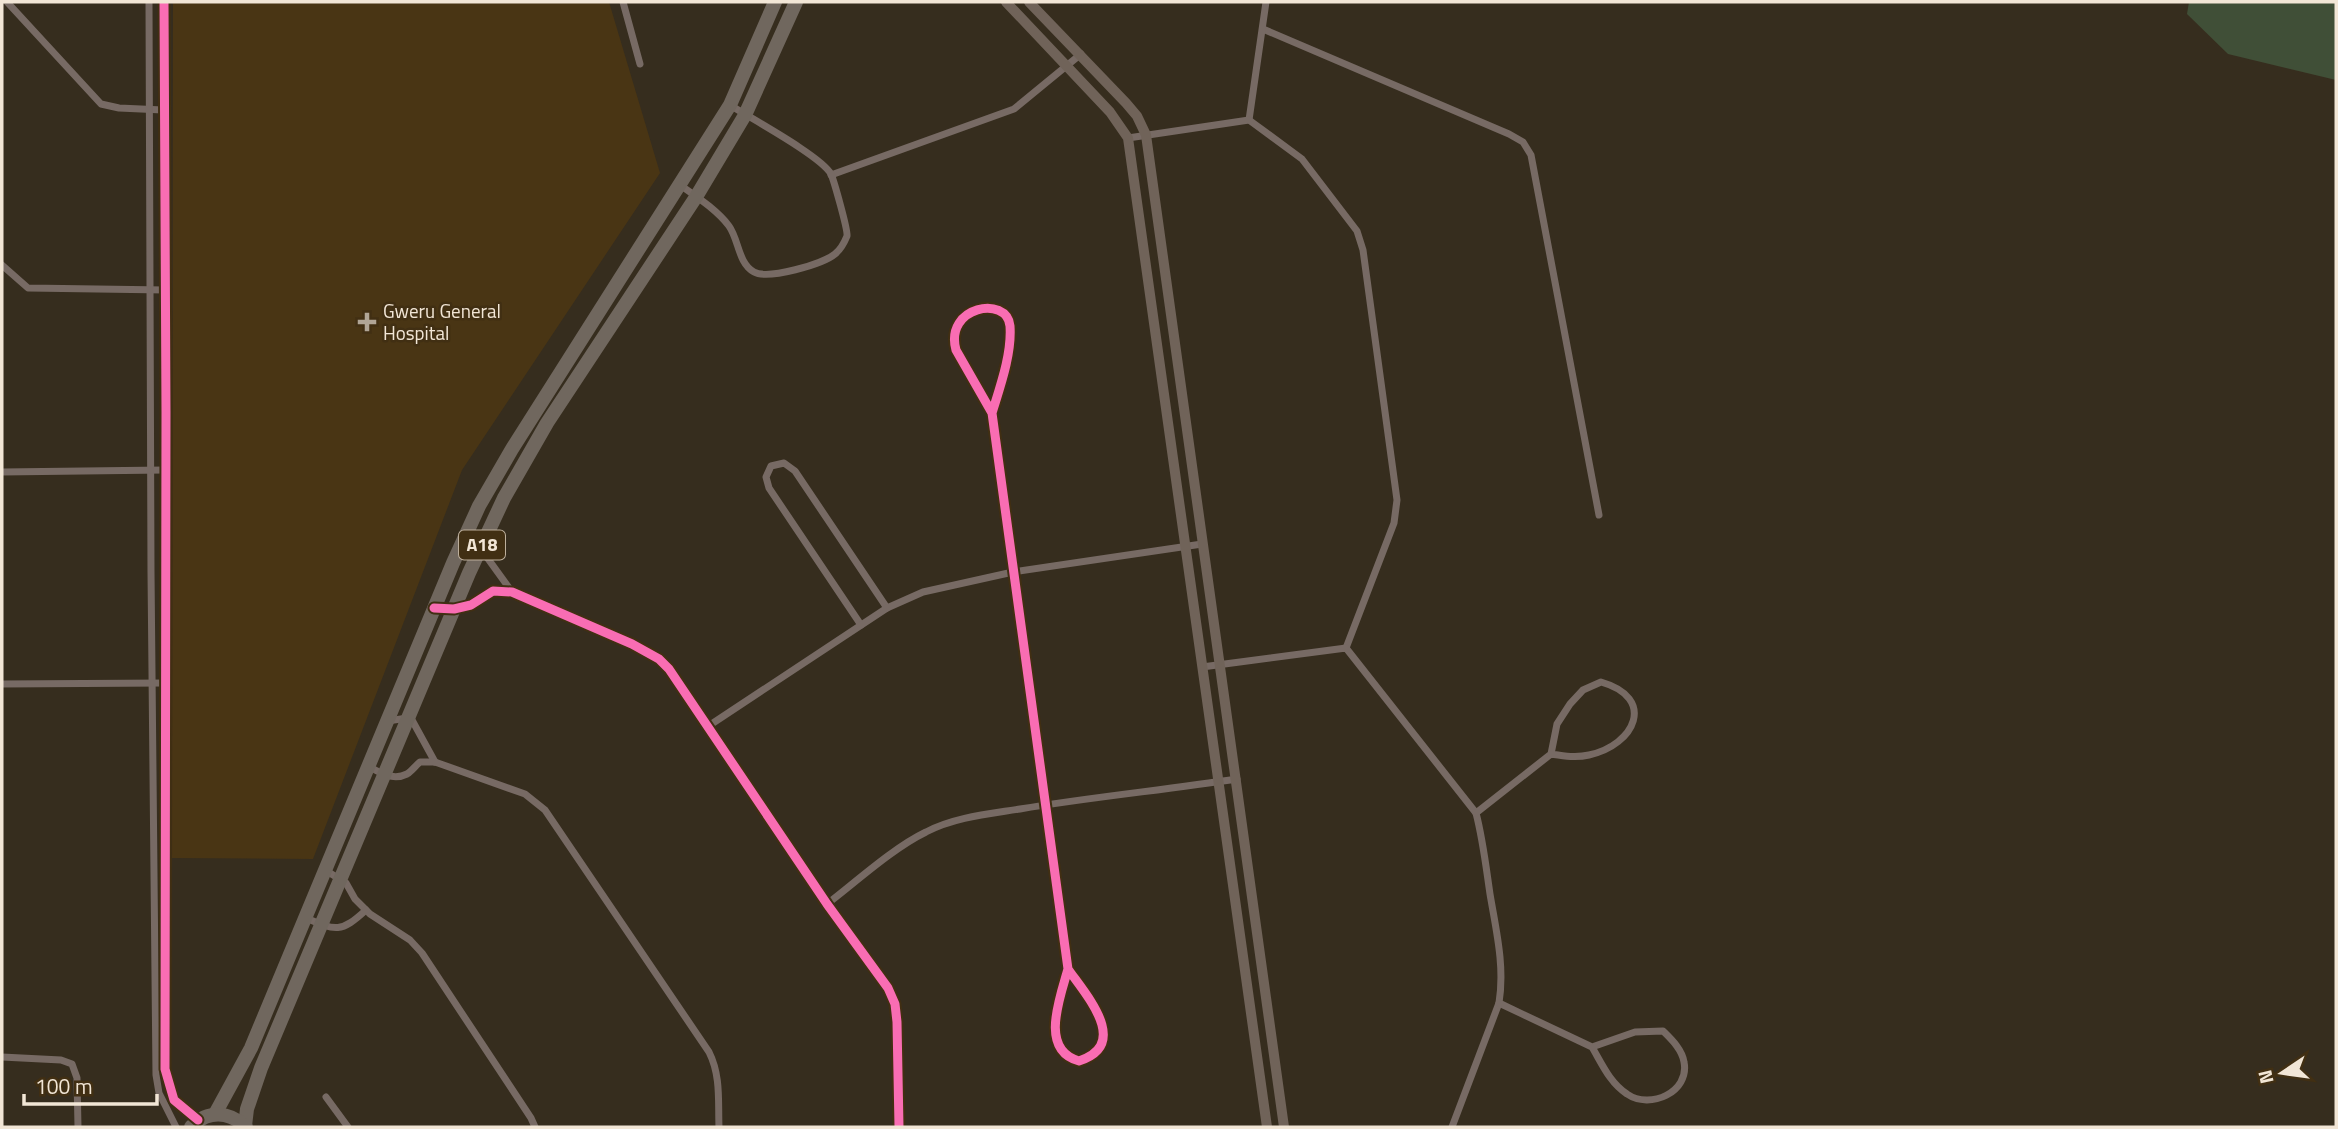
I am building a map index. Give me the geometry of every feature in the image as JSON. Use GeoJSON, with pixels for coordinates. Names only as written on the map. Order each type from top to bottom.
{"type":"FeatureCollection","features":[{"type":"Feature","properties":{"kind":"highway","name":"A18"},"geometry":{"type":"LineString","coordinates":[[246,1127],[237,1119],[215,1114],[251,1048],[386,721],[479,506],[543,399],[730,105],[775,2]]}},
{"type":"Feature","properties":{"kind":"highway","name":"A18"},"geometry":{"type":"LineString","coordinates":[[246,1127],[247,1109],[261,1068],[478,553],[504,498],[557,407],[696,197],[745,115],[796,2]]}},
{"type":"Feature","properties":{"kind":"highway"},"geometry":{"type":"LineString","coordinates":[[649,233],[666,243]]}},
{"type":"Feature","properties":{"kind":"highway"},"geometry":{"type":"LineString","coordinates":[[600,310],[616,318]]}},
{"type":"Feature","properties":{"kind":"highway"},"geometry":{"type":"LineString","coordinates":[[543,399],[557,407]]}},
{"type":"Feature","properties":{"kind":"highway"},"geometry":{"type":"LineString","coordinates":[[194,1124],[215,1114]]}},
{"type":"Feature","properties":{"kind":"main road"},"geometry":{"type":"LineString","coordinates":[[1006,2],[1116,119],[1128,138],[1267,1127]]}},
{"type":"Feature","properties":{"kind":"main road"},"geometry":{"type":"LineString","coordinates":[[1029,2],[1137,116],[1146,135],[1284,1127]]}},
{"type":"Feature","properties":{"kind":"street"},"geometry":{"type":"LineString","coordinates":[[7,2],[102,104],[109,107],[163,110]]}},
{"type":"Feature","properties":{"kind":"street"},"geometry":{"type":"LineString","coordinates":[[149,2],[156,1075],[164,1106],[176,1127]]}},
{"type":"Feature","properties":{"kind":"street"},"geometry":{"type":"LineString","coordinates":[[164,2],[165,1069],[174,1100],[194,1124]]}},
{"type":"Feature","properties":{"kind":"street"},"geometry":{"type":"LineString","coordinates":[[623,2],[640,64]]}},
{"type":"Feature","properties":{"kind":"street"},"geometry":{"type":"LineString","coordinates":[[1249,120],[1266,2]]}},
{"type":"Feature","properties":{"kind":"street"},"geometry":{"type":"LineString","coordinates":[[1263,29],[1523,142],[1531,155],[1599,516]]}},
{"type":"Feature","properties":{"kind":"street"},"geometry":{"type":"LineString","coordinates":[[831,175],[999,116],[1028,99],[1081,54]]}},
{"type":"Feature","properties":{"kind":"street"},"geometry":{"type":"LineString","coordinates":[[680,185],[730,228],[746,266],[764,276],[826,259],[835,254],[843,244],[847,235],[846,223],[831,175],[812,157],[730,105]]}},
{"type":"Feature","properties":{"kind":"street"},"geometry":{"type":"LineString","coordinates":[[1128,138],[1249,120],[1302,159],[1357,231],[1363,250],[1397,500],[1394,523],[1346,648]]}},
{"type":"Feature","properties":{"kind":"street"},"geometry":{"type":"LineString","coordinates":[[2,265],[27,288],[166,290]]}},
{"type":"Feature","properties":{"kind":"street"},"geometry":{"type":"LineString","coordinates":[[992,413],[956,350],[953,339],[955,329],[963,316],[985,309],[999,310],[1010,325],[1009,347],[992,413],[1068,969],[1054,1031],[1056,1043],[1062,1053],[1079,1061],[1096,1053],[1103,1042],[1104,1033],[1101,1018],[1068,969]]}},
{"type":"Feature","properties":{"kind":"street"},"geometry":{"type":"LineString","coordinates":[[861,625],[769,488],[766,477],[771,466],[784,463],[795,471],[887,608]]}},
{"type":"Feature","properties":{"kind":"street"},"geometry":{"type":"LineString","coordinates":[[2,472],[165,471]]}},
{"type":"Feature","properties":{"kind":"street"},"geometry":{"type":"LineString","coordinates":[[707,727],[887,608],[923,592],[1013,572],[1202,544]]}},
{"type":"Feature","properties":{"kind":"street"},"geometry":{"type":"LineString","coordinates":[[459,549],[486,556],[512,592]]}},
{"type":"Feature","properties":{"kind":"street"},"geometry":{"type":"LineString","coordinates":[[434,608],[454,610],[479,602],[493,591],[512,592],[659,659],[679,682],[827,904],[888,988],[895,1004],[897,1022],[899,1127]]}},
{"type":"Feature","properties":{"kind":"street"},"geometry":{"type":"LineString","coordinates":[[1202,667],[1346,648]]}},
{"type":"Feature","properties":{"kind":"street"},"geometry":{"type":"LineString","coordinates":[[1346,648],[1476,813],[1482,836],[1501,956],[1502,985],[1499,1003],[1452,1127]]}},
{"type":"Feature","properties":{"kind":"street"},"geometry":{"type":"LineString","coordinates":[[1476,813],[1551,754],[1557,724],[1583,690],[1601,682],[1617,687],[1630,700],[1635,718],[1632,727],[1622,739],[1591,755],[1574,757],[1551,754]]}},
{"type":"Feature","properties":{"kind":"street"},"geometry":{"type":"LineString","coordinates":[[2,684],[165,683]]}},
{"type":"Feature","properties":{"kind":"street"},"geometry":{"type":"LineString","coordinates":[[386,721],[408,718],[416,725],[435,762]]}},
{"type":"Feature","properties":{"kind":"street"},"geometry":{"type":"LineString","coordinates":[[368,766],[384,775],[401,775],[407,774],[420,762],[435,762],[525,794],[545,810],[709,1052],[716,1067],[718,1081],[719,1127]]}},
{"type":"Feature","properties":{"kind":"street"},"geometry":{"type":"LineString","coordinates":[[827,904],[927,831],[974,817],[1045,804],[1237,779]]}},
{"type":"Feature","properties":{"kind":"street"},"geometry":{"type":"LineString","coordinates":[[325,870],[346,883],[355,899],[366,910],[410,940],[422,953],[535,1127]]}},
{"type":"Feature","properties":{"kind":"street"},"geometry":{"type":"LineString","coordinates":[[306,918],[334,929],[344,927],[366,910]]}},
{"type":"Feature","properties":{"kind":"street"},"geometry":{"type":"LineString","coordinates":[[156,984],[167,984]]}},
{"type":"Feature","properties":{"kind":"street"},"geometry":{"type":"LineString","coordinates":[[1499,1003],[1592,1047],[1612,1081],[1638,1100],[1660,1099],[1671,1093],[1678,1086],[1683,1073],[1684,1062],[1675,1043],[1663,1031],[1635,1032],[1592,1047]]}},
{"type":"Feature","properties":{"kind":"street"},"geometry":{"type":"LineString","coordinates":[[2,1057],[72,1063],[77,1078],[78,1127]]}},
{"type":"Feature","properties":{"kind":"street"},"geometry":{"type":"LineString","coordinates":[[326,1097],[348,1127]]}},
{"type":"Feature","properties":{"kind":"street"},"geometry":{"type":"LineString","coordinates":[[164,1106],[174,1100]]}},
{"type":"Feature","properties":{"kind":"shaded area","name":"Gweru General Hospital"},"geometry":{"type":"Polygon","coordinates":[[[173,2],[609,2],[660,173],[462,470],[313,859],[172,858],[173,2]]]}},
{"type":"Feature","properties":{"kind":"green space"},"geometry":{"type":"Polygon","coordinates":[[[2189,2],[2336,2],[2336,80],[2228,54],[2187,14],[2189,2]]]}},
{"type":"Feature","properties":{"kind":"cycle path"},"geometry":{"type":"LineString","coordinates":[[164,2],[165,1069],[174,1100],[198,1120]]}},
{"type":"Feature","properties":{"kind":"cycle path"},"geometry":{"type":"LineString","coordinates":[[992,413],[1007,359],[1010,326],[1006,316],[999,310],[988,308],[967,315],[959,323],[955,335],[956,350],[992,413],[1068,969],[1057,1008],[1056,1035],[1059,1046],[1067,1055],[1079,1061],[1094,1053],[1102,1043],[1103,1031],[1093,1005],[1068,969]]}},
{"type":"Feature","properties":{"kind":"cycle path"},"geometry":{"type":"LineString","coordinates":[[434,608],[454,609],[471,605],[493,591],[512,592],[632,644],[659,659],[669,669],[827,904],[888,988],[895,1004],[897,1022],[899,1127]]}},
{"type":"Feature","properties":{"kind":"place","name":"Gweru General Hospital"},"geometry":{"type":"Point","coordinates":[367,322]}}]}
